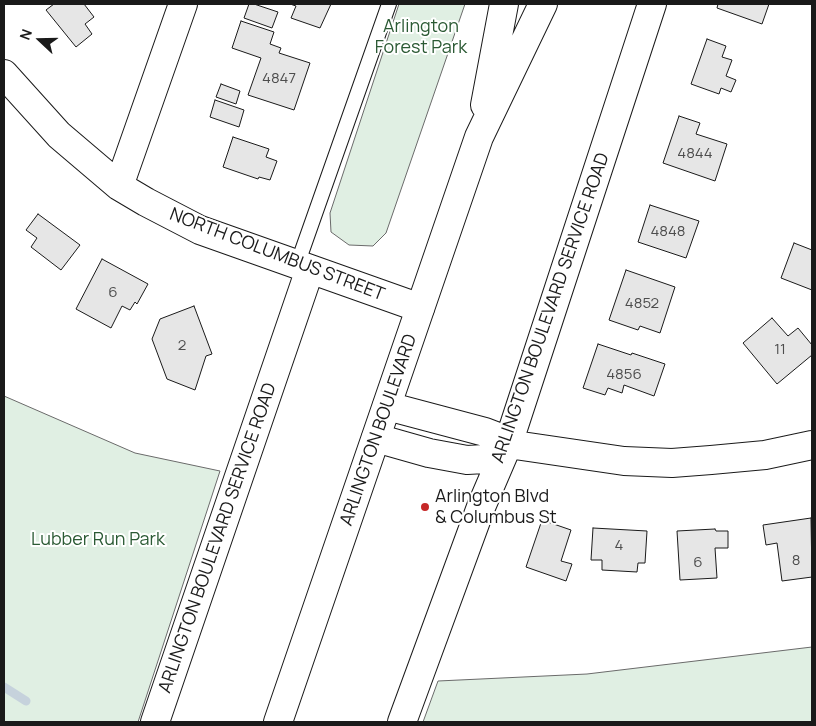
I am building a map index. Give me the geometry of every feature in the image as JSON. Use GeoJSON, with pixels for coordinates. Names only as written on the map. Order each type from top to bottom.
{"type":"FeatureCollection","features":[{"type":"Feature","properties":{"kind":"main road"},"geometry":{"type":"LineString","coordinates":[[119,186],[183,4]]}},
{"type":"Feature","properties":{"kind":"main road","name":"ARLINGTON BOULEVARD"},"geometry":{"type":"LineString","coordinates":[[479,137],[504,4]]}},
{"type":"Feature","properties":{"kind":"main road","name":"ARLINGTON BOULEVARD"},"geometry":{"type":"LineString","coordinates":[[278,722],[479,137],[543,4]]}},
{"type":"Feature","properties":{"kind":"main road","name":"ARLINGTON BOULEVARD SERVICE ROAD"},"geometry":{"type":"LineString","coordinates":[[402,722],[481,507],[508,444],[652,4]]}},
{"type":"Feature","properties":{"kind":"main road","name":"NORTH COLUMBUS STREET"},"geometry":{"type":"LineString","coordinates":[[4,74],[48,125],[82,156],[119,186],[171,216],[200,230],[420,308]]}},
{"type":"Feature","properties":{"kind":"main road","name":"ARLINGTON BOULEVARD SERVICE ROAD"},"geometry":{"type":"LineString","coordinates":[[155,722],[304,267]]}},
{"type":"Feature","properties":{"kind":"main road"},"geometry":{"type":"LineString","coordinates":[[387,406],[485,432],[498,437],[508,444],[624,461],[672,463],[765,455],[812,445]]}},
{"type":"Feature","properties":{"kind":"main road"},"geometry":{"type":"LineString","coordinates":[[376,438],[429,453],[467,460],[485,459],[508,444]]}},
{"type":"Feature","properties":{"kind":"lane","name":"ARLINGTON BOULEVARD SERVICE ROAD"},"geometry":{"type":"LineString","coordinates":[[304,267],[388,4]]}},
{"type":"Feature","properties":{"kind":"green space","name":"Arlington Forest Park"},"geometry":{"type":"Polygon","coordinates":[[[399,4],[465,4],[386,233],[373,246],[349,245],[331,232],[330,213],[399,4]]]}},
{"type":"Feature","properties":{"kind":"green space","name":"Lubber Run Park"},"geometry":{"type":"Polygon","coordinates":[[[4,396],[135,453],[220,471],[138,722],[4,722],[4,396]]]}},
{"type":"Feature","properties":{"kind":"green space"},"geometry":{"type":"Polygon","coordinates":[[[812,647],[812,722],[423,722],[438,681],[587,674],[812,647]]]}},
{"type":"Feature","properties":{"kind":"building"},"geometry":{"type":"Polygon","coordinates":[[[54,4],[84,4],[94,17],[85,24],[92,34],[76,47],[46,10],[54,4]]]}},
{"type":"Feature","properties":{"kind":"building"},"geometry":{"type":"Polygon","coordinates":[[[249,4],[278,12],[272,28],[244,18],[249,4]]]}},
{"type":"Feature","properties":{"kind":"building"},"geometry":{"type":"Polygon","coordinates":[[[290,4],[331,4],[320,28],[291,18],[296,6],[290,4]]]}},
{"type":"Feature","properties":{"kind":"building"},"geometry":{"type":"Polygon","coordinates":[[[718,4],[769,4],[762,24],[717,8],[718,4]]]}},
{"type":"Feature","properties":{"kind":"building"},"geometry":{"type":"Polygon","coordinates":[[[241,21],[274,32],[270,44],[281,48],[279,53],[310,63],[294,110],[248,95],[261,58],[232,48],[241,21]]]}},
{"type":"Feature","properties":{"kind":"building"},"geometry":{"type":"Polygon","coordinates":[[[707,39],[726,46],[722,57],[732,60],[726,76],[736,80],[731,92],[721,88],[719,94],[691,84],[707,39]]]}},
{"type":"Feature","properties":{"kind":"building"},"geometry":{"type":"Polygon","coordinates":[[[221,84],[240,91],[236,104],[216,97],[221,84]]]}},
{"type":"Feature","properties":{"kind":"building"},"geometry":{"type":"Polygon","coordinates":[[[215,100],[244,110],[239,127],[210,117],[215,100]]]}},
{"type":"Feature","properties":{"kind":"building"},"geometry":{"type":"Polygon","coordinates":[[[679,116],[700,123],[696,134],[727,144],[715,181],[663,163],[679,116]]]}},
{"type":"Feature","properties":{"kind":"building"},"geometry":{"type":"Polygon","coordinates":[[[233,137],[269,149],[266,157],[277,161],[270,180],[259,177],[258,179],[223,167],[233,137]]]}},
{"type":"Feature","properties":{"kind":"building"},"geometry":{"type":"Polygon","coordinates":[[[650,205],[699,221],[686,258],[638,242],[650,205]]]}},
{"type":"Feature","properties":{"kind":"building"},"geometry":{"type":"Polygon","coordinates":[[[38,214],[80,245],[61,270],[31,247],[37,238],[26,230],[38,214]]]}},
{"type":"Feature","properties":{"kind":"building"},"geometry":{"type":"Polygon","coordinates":[[[794,243],[812,250],[812,290],[781,278],[794,243]]]}},
{"type":"Feature","properties":{"kind":"building"},"geometry":{"type":"Polygon","coordinates":[[[102,259],[148,284],[137,304],[135,302],[130,310],[122,306],[111,328],[76,309],[102,259]]]}},
{"type":"Feature","properties":{"kind":"building"},"geometry":{"type":"Polygon","coordinates":[[[626,270],[675,287],[660,333],[640,326],[638,330],[609,320],[626,270]]]}},
{"type":"Feature","properties":{"kind":"building"},"geometry":{"type":"Polygon","coordinates":[[[194,306],[212,354],[206,356],[195,390],[167,379],[152,339],[160,319],[194,306]]]}},
{"type":"Feature","properties":{"kind":"building"},"geometry":{"type":"Polygon","coordinates":[[[772,318],[788,336],[798,328],[812,345],[812,355],[777,384],[743,343],[772,318]]]}},
{"type":"Feature","properties":{"kind":"building"},"geometry":{"type":"Polygon","coordinates":[[[598,344],[665,364],[654,396],[624,385],[622,393],[608,388],[605,395],[583,388],[598,344]]]}},
{"type":"Feature","properties":{"kind":"building"},"geometry":{"type":"Polygon","coordinates":[[[811,518],[812,577],[782,581],[777,543],[766,545],[763,525],[811,518]]]}},
{"type":"Feature","properties":{"kind":"building"},"geometry":{"type":"Polygon","coordinates":[[[542,520],[571,530],[561,561],[572,564],[566,581],[526,567],[542,520]]]}},
{"type":"Feature","properties":{"kind":"building"},"geometry":{"type":"Polygon","coordinates":[[[593,528],[647,531],[645,563],[638,563],[637,572],[602,570],[602,560],[591,560],[593,528]]]}},
{"type":"Feature","properties":{"kind":"building"},"geometry":{"type":"Polygon","coordinates":[[[715,529],[716,531],[728,531],[728,548],[715,548],[717,578],[680,580],[677,531],[715,529]]]}},
{"type":"Feature","properties":{"kind":"waterway"},"geometry":{"type":"LineString","coordinates":[[4,687],[26,701]]}},
{"type":"Feature","properties":{"kind":"place","name":"Arlington Blvd & Columbus St"},"geometry":{"type":"Point","coordinates":[425,507]}}]}
